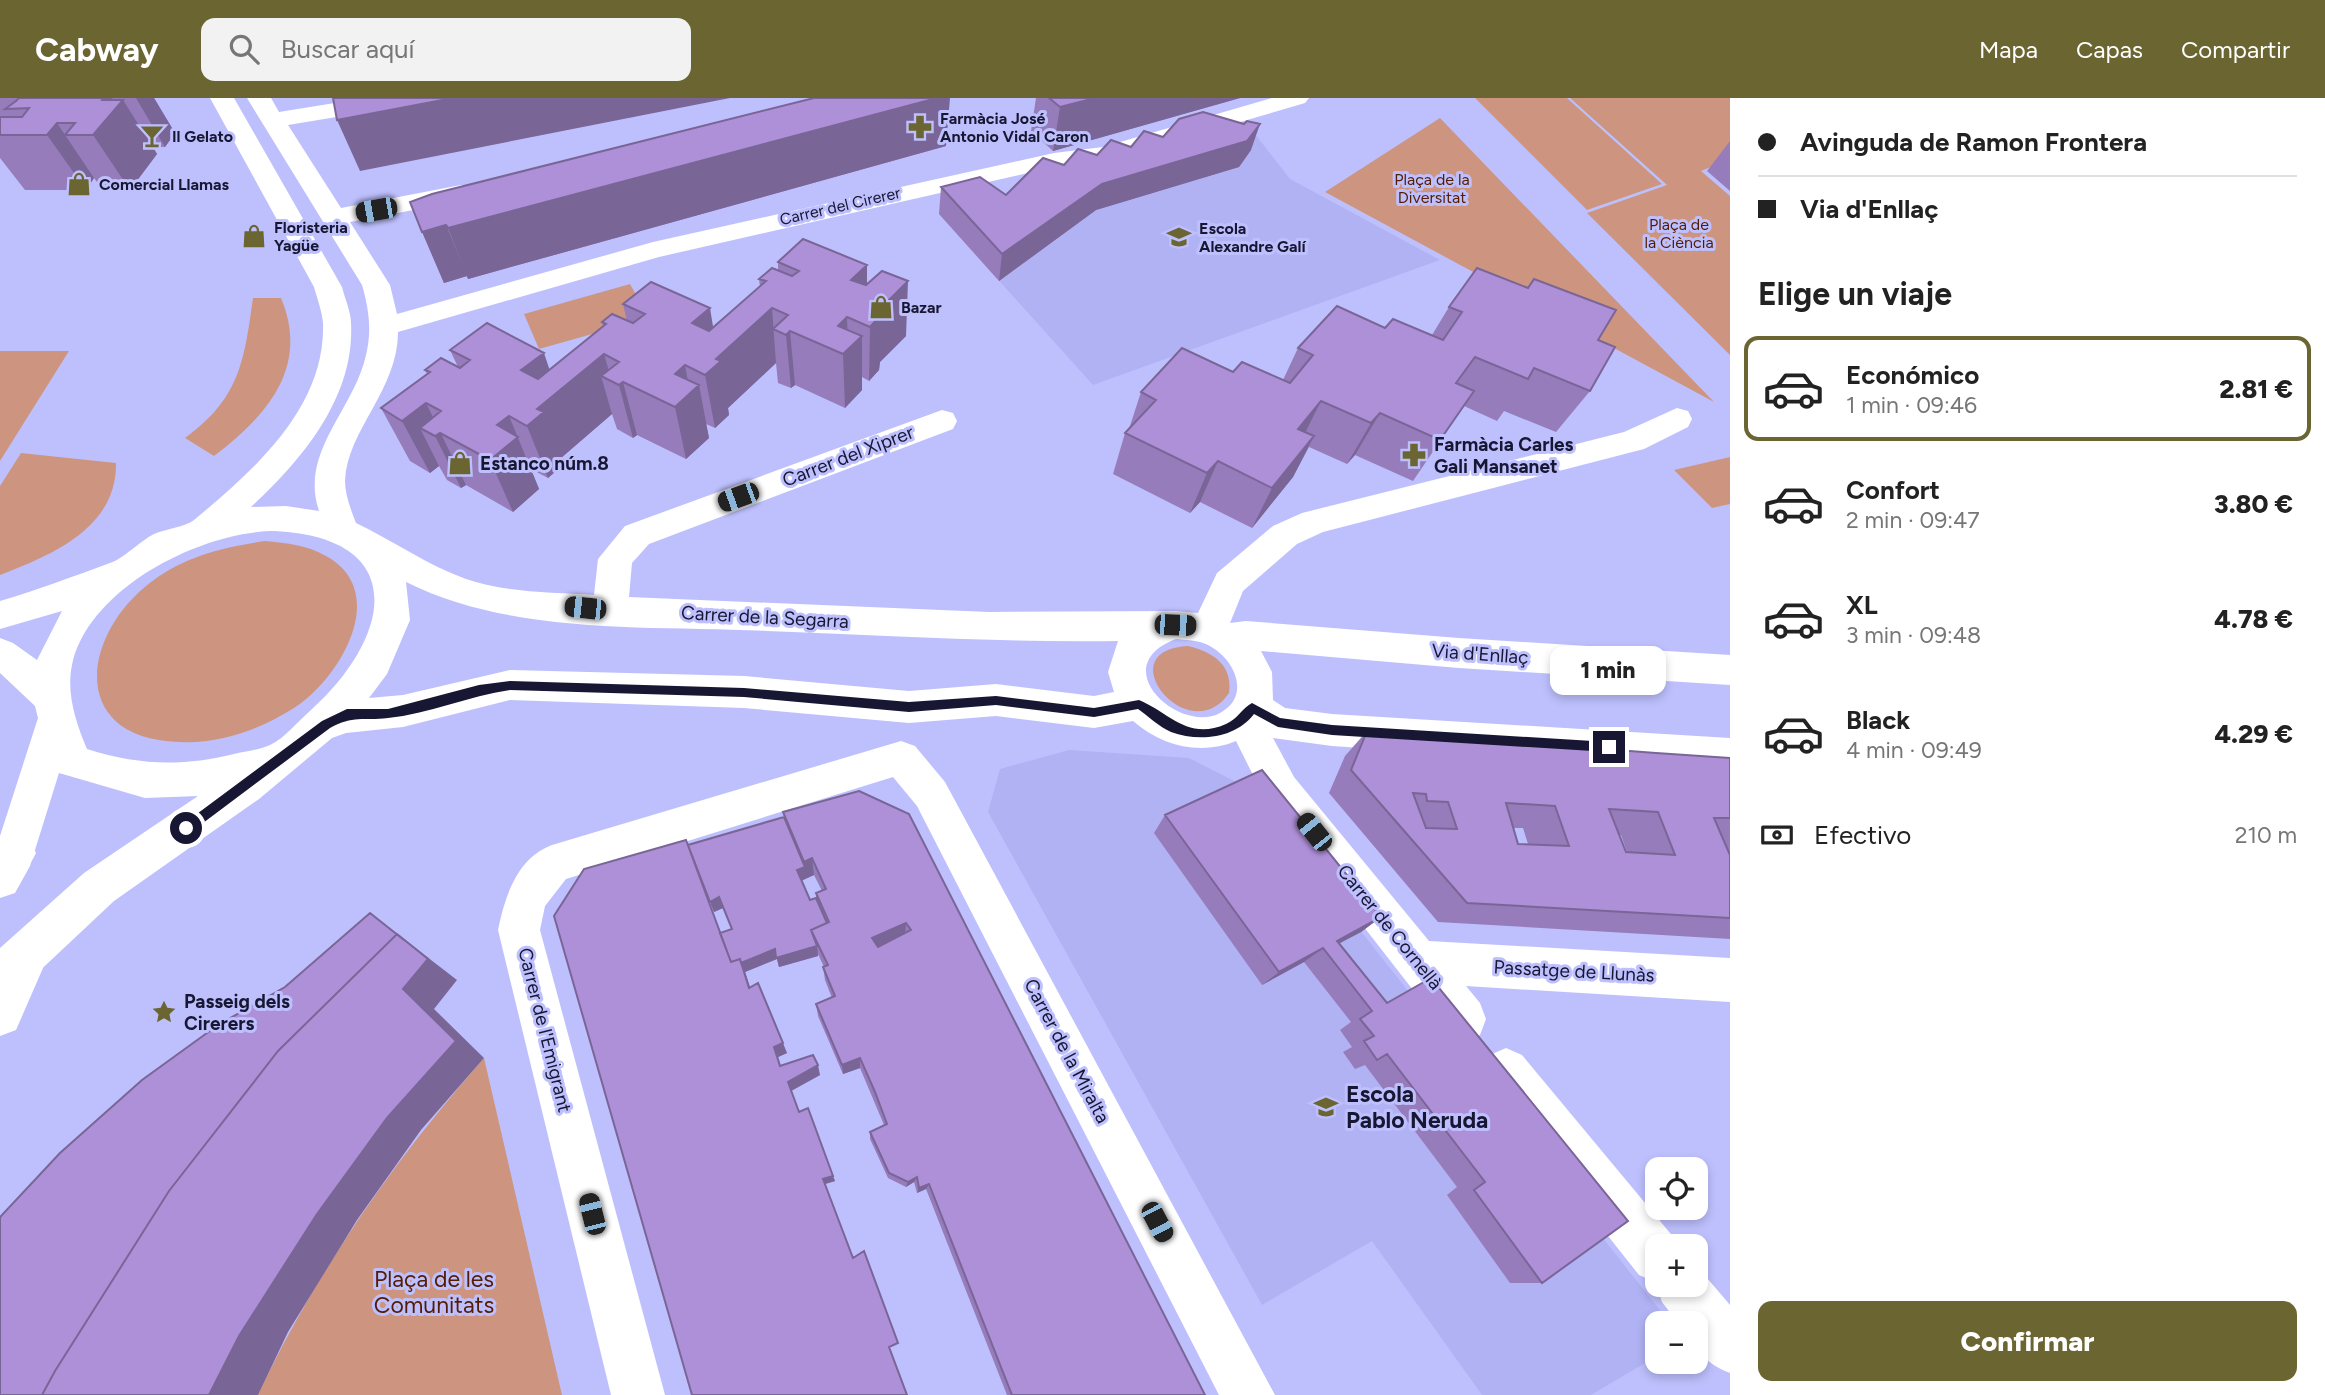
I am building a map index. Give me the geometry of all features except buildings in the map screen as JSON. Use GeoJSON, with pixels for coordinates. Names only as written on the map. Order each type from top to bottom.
{"type":"FeatureCollection","features":[{"type":"Feature","properties":{"kind":"main road"},"geometry":{"type":"LineString","coordinates":[[0,615],[69,594],[135,563],[165,544],[198,532],[236,504],[266,475],[313,413],[332,371],[339,329],[337,307],[222,98]]}},
{"type":"Feature","properties":{"kind":"main road"},"geometry":{"type":"LineString","coordinates":[[326,724],[365,681],[393,622],[393,594],[388,575],[354,538],[332,503],[329,481],[337,446],[367,394],[378,367],[386,327],[376,285],[266,109],[409,98]]}},
{"type":"Feature","properties":{"kind":"main road","name":"Carrer del Cirerer"},"geometry":{"type":"LineString","coordinates":[[386,327],[653,250],[1041,162],[1105,154],[1297,98]]}},
{"type":"Feature","properties":{"kind":"main road"},"geometry":{"type":"LineString","coordinates":[[332,218],[481,189]]}},
{"type":"Feature","properties":{"kind":"main road"},"geometry":{"type":"LineString","coordinates":[[1206,633],[1228,583],[1285,535],[1314,522],[1633,441],[1677,419]]}},
{"type":"Feature","properties":{"kind":"main road","name":"Carrer del Xiprer"},"geometry":{"type":"LineString","coordinates":[[610,610],[615,559],[637,535],[942,421]]}},
{"type":"Feature","properties":{"kind":"main road","name":"Carrer de la Segarra"},"geometry":{"type":"LineString","coordinates":[[198,532],[255,519],[295,520],[354,538],[419,575],[494,600],[610,610],[997,628],[1206,633]]}},
{"type":"Feature","properties":{"kind":"main road"},"geometry":{"type":"LineString","coordinates":[[135,563],[91,601],[61,642],[53,665],[54,709],[72,761],[110,774],[148,782],[200,778],[279,760]]}},
{"type":"Feature","properties":{"kind":"main road"},"geometry":{"type":"LineString","coordinates":[[1156,629],[1206,633],[1251,665],[1258,687],[1248,713],[1230,728],[1212,733],[1172,727],[1139,704],[1129,687],[1126,669],[1129,652],[1140,639],[1156,629]]}},
{"type":"Feature","properties":{"kind":"main road","name":"Via d'Enllaç"},"geometry":{"type":"LineString","coordinates":[[1206,633],[1459,653],[1730,670]]}},
{"type":"Feature","properties":{"kind":"main road"},"geometry":{"type":"LineString","coordinates":[[0,653],[25,672],[54,709]]}},
{"type":"Feature","properties":{"kind":"main road"},"geometry":{"type":"LineString","coordinates":[[0,1014],[14,965],[113,875],[186,828],[326,724],[347,713],[388,713],[510,685],[744,692],[909,707],[996,700],[1094,712],[1139,704]]}},
{"type":"Feature","properties":{"kind":"main road"},"geometry":{"type":"LineString","coordinates":[[901,758],[909,707]]}},
{"type":"Feature","properties":{"kind":"main road"},"geometry":{"type":"LineString","coordinates":[[5,866],[54,709]]}},
{"type":"Feature","properties":{"kind":"main road"},"geometry":{"type":"LineString","coordinates":[[1248,713],[1278,723],[1332,730],[1730,755]]}},
{"type":"Feature","properties":{"kind":"main road","name":"Carrer de Cornellà"},"geometry":{"type":"LineString","coordinates":[[1248,713],[1280,789],[1645,1242]]}},
{"type":"Feature","properties":{"kind":"main road","name":"Carrer de l'Emigrant"},"geometry":{"type":"LineString","coordinates":[[638,1395],[519,930],[526,898],[552,863],[901,758]]}},
{"type":"Feature","properties":{"kind":"main road","name":"Carrer de la Miralta"},"geometry":{"type":"LineString","coordinates":[[901,758],[932,794],[1248,1395]]}},
{"type":"Feature","properties":{"kind":"main road","name":"Passatge de Llunàs"},"geometry":{"type":"LineString","coordinates":[[1418,962],[1730,981]]}},
{"type":"Feature","properties":{"kind":"main road"},"geometry":{"type":"LineString","coordinates":[[1690,1297],[1730,1347]]}},
{"type":"Feature","properties":{"kind":"shaded area","name":"Escola Alexandre Galí"},"geometry":{"type":"Polygon","coordinates":[[[1248,125],[1290,179],[1440,260],[1093,385],[939,214],[1248,125]]]}},
{"type":"Feature","properties":{"kind":"shaded area","name":"Escola Pablo Neruda"},"geometry":{"type":"Polygon","coordinates":[[[1069,750],[1189,758],[1248,788],[1645,1291],[1645,1297],[1649,1297],[1661,1311],[1645,1311],[1645,1363],[1591,1395],[1482,1395],[1372,1241],[1262,1305],[988,812],[1000,769],[1069,750]]]}},
{"type":"Feature","properties":{"kind":"green space"},"geometry":{"type":"Polygon","coordinates":[[[1475,98],[1567,98],[1662,184],[1587,210],[1475,98]]]}},
{"type":"Feature","properties":{"kind":"green space","name":"Plaça de la Ciència"},"geometry":{"type":"Polygon","coordinates":[[[1570,98],[1730,98],[1730,159],[1701,171],[1730,196],[1730,355],[1587,213],[1667,185],[1570,98]]]}},
{"type":"Feature","properties":{"kind":"green space","name":"Plaça de la Diversitat"},"geometry":{"type":"Polygon","coordinates":[[[1440,118],[1714,402],[1325,192],[1440,118]]]}},
{"type":"Feature","properties":{"kind":"green space"},"geometry":{"type":"Polygon","coordinates":[[[630,284],[649,318],[539,349],[524,314],[630,284]]]}},
{"type":"Feature","properties":{"kind":"green space"},"geometry":{"type":"Polygon","coordinates":[[[253,298],[281,298],[289,323],[287,368],[266,407],[233,441],[214,456],[185,438],[218,408],[236,377],[246,341],[253,298]]]}},
{"type":"Feature","properties":{"kind":"green space"},"geometry":{"type":"Polygon","coordinates":[[[0,351],[69,351],[0,461],[0,351]]]}},
{"type":"Feature","properties":{"kind":"green space"},"geometry":{"type":"Polygon","coordinates":[[[21,453],[116,463],[113,486],[106,505],[78,536],[40,558],[0,575],[0,486],[21,453]]]}},
{"type":"Feature","properties":{"kind":"green space"},"geometry":{"type":"Polygon","coordinates":[[[1730,457],[1730,504],[1712,508],[1674,470],[1730,457]]]}},
{"type":"Feature","properties":{"kind":"green space"},"geometry":{"type":"Polygon","coordinates":[[[265,541],[319,552],[345,572],[355,591],[357,613],[352,635],[327,678],[311,695],[281,716],[224,738],[179,742],[143,736],[118,723],[103,704],[97,681],[100,655],[110,629],[128,604],[151,582],[177,565],[220,550],[265,541]]]}},
{"type":"Feature","properties":{"kind":"green space"},"geometry":{"type":"Polygon","coordinates":[[[1188,646],[1213,656],[1228,675],[1229,693],[1212,708],[1194,711],[1177,705],[1163,693],[1154,678],[1154,663],[1165,652],[1188,646]]]}},
{"type":"Feature","properties":{"kind":"green space","name":"Plaça de les Comunitats"},"geometry":{"type":"Polygon","coordinates":[[[484,1058],[562,1395],[258,1395],[305,1304],[359,1219],[419,1137],[484,1058]]]}},
{"type":"Feature","properties":{"kind":"place","name":"Farmàcia José Antonio Vidal Caron"},"geometry":{"type":"Point","coordinates":[920,127]}},
{"type":"Feature","properties":{"kind":"place","name":"Il Gelato"},"geometry":{"type":"Point","coordinates":[152,136]}},
{"type":"Feature","properties":{"kind":"place","name":"Comercial Llamas"},"geometry":{"type":"Point","coordinates":[79,184]}},
{"type":"Feature","properties":{"kind":"place","name":"Floristeria Yagüe"},"geometry":{"type":"Point","coordinates":[254,236]}},
{"type":"Feature","properties":{"kind":"place","name":"Escola Alexandre Galí"},"geometry":{"type":"Point","coordinates":[1179,237]}},
{"type":"Feature","properties":{"kind":"place","name":"Bazar"},"geometry":{"type":"Point","coordinates":[881,307]}},
{"type":"Feature","properties":{"kind":"place","name":"Farmàcia Carles Gali Mansanet"},"geometry":{"type":"Point","coordinates":[1414,455]}},
{"type":"Feature","properties":{"kind":"place","name":"Estanco núm.8"},"geometry":{"type":"Point","coordinates":[460,463]}},
{"type":"Feature","properties":{"kind":"place","name":"Passeig dels Cirerers"},"geometry":{"type":"Point","coordinates":[164,1012]}},
{"type":"Feature","properties":{"kind":"place","name":"Escola Pablo Neruda"},"geometry":{"type":"Point","coordinates":[1326,1107]}},
{"type":"Feature","properties":{"kind":"route"},"geometry":{"type":"LineString","coordinates":[[186,828],[326,724],[347,713],[388,713],[510,685],[781,694],[909,707],[996,700],[1094,712],[1139,704],[1172,727],[1212,733],[1230,728],[1244,719],[1252,708],[1278,723],[1332,730],[1609,747]]}}]}
